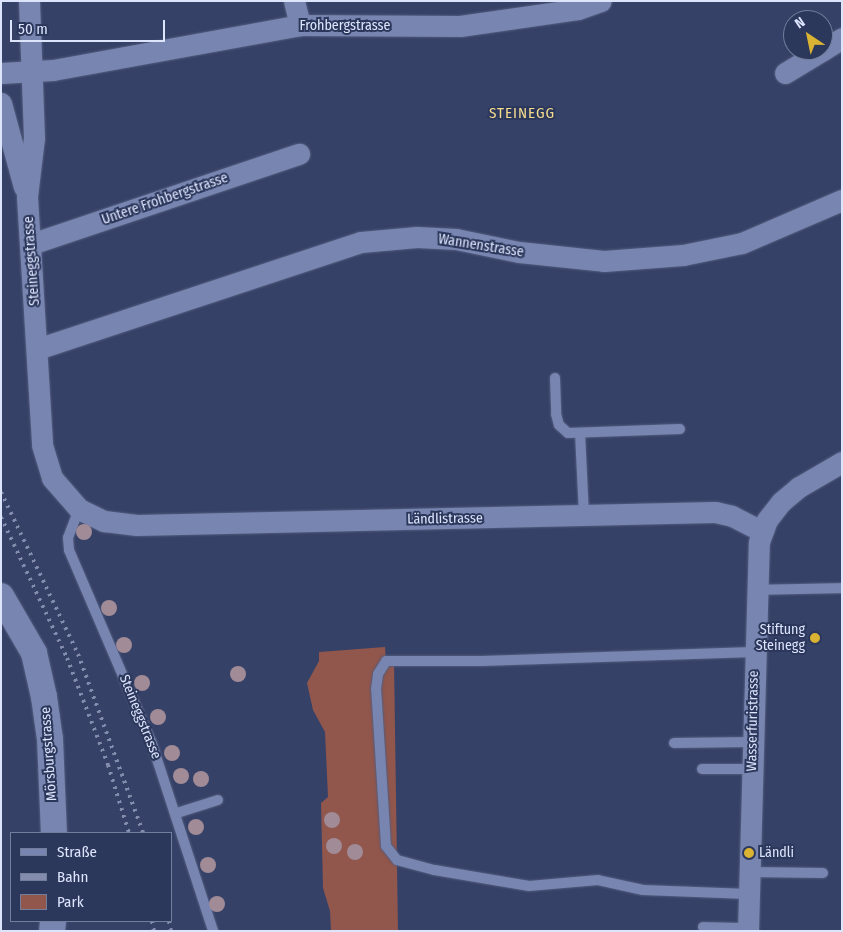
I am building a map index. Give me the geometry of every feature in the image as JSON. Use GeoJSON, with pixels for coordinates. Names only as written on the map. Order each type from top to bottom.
{"type":"FeatureCollection","features":[{"type":"Feature","properties":{"kind":"street","name":"Steineggstrasse"},"geometry":{"type":"LineString","coordinates":[[29,1],[34,138],[27,197],[32,244],[44,455],[55,484],[79,509],[96,518],[125,525]]}},
{"type":"Feature","properties":{"kind":"street"},"geometry":{"type":"LineString","coordinates":[[294,1],[300,25]]}},
{"type":"Feature","properties":{"kind":"street","name":"Frohbergstrasse"},"geometry":{"type":"LineString","coordinates":[[1,73],[32,72],[300,25],[460,26],[578,9],[601,1]]}},
{"type":"Feature","properties":{"kind":"street"},"geometry":{"type":"LineString","coordinates":[[785,73],[806,60]]}},
{"type":"Feature","properties":{"kind":"street"},"geometry":{"type":"LineString","coordinates":[[1,103],[27,197]]}},
{"type":"Feature","properties":{"kind":"street","name":"Untere Frohbergstrasse"},"geometry":{"type":"LineString","coordinates":[[32,244],[299,154]]}},
{"type":"Feature","properties":{"kind":"street","name":"Wannenstrasse"},"geometry":{"type":"LineString","coordinates":[[37,349],[361,242],[417,237],[456,238],[519,252],[604,261],[683,255],[742,243],[842,200]]}},
{"type":"Feature","properties":{"kind":"street","name":"Wasserfuristrasse"},"geometry":{"type":"LineString","coordinates":[[748,929],[756,590],[761,531],[774,510],[789,494],[842,462]]}},
{"type":"Feature","properties":{"kind":"street","name":"Ländlistrasse"},"geometry":{"type":"LineString","coordinates":[[125,525],[715,512],[732,516],[761,531]]}},
{"type":"Feature","properties":{"kind":"street","name":"Mörsburgstrasse"},"geometry":{"type":"LineString","coordinates":[[1,596],[34,653],[44,697],[50,739],[54,832]]}},
{"type":"Feature","properties":{"kind":"lane"},"geometry":{"type":"LineString","coordinates":[[554,378],[559,425],[568,433],[680,429]]}},
{"type":"Feature","properties":{"kind":"lane"},"geometry":{"type":"LineString","coordinates":[[580,433],[584,515]]}},
{"type":"Feature","properties":{"kind":"lane","name":"Steineggstrasse"},"geometry":{"type":"LineString","coordinates":[[79,509],[68,538],[69,550],[140,714],[177,813],[213,931]]}},
{"type":"Feature","properties":{"kind":"lane"},"geometry":{"type":"LineString","coordinates":[[756,590],[842,588]]}},
{"type":"Feature","properties":{"kind":"lane"},"geometry":{"type":"LineString","coordinates":[[748,894],[643,890],[598,880],[530,886],[434,870],[397,860],[386,846],[376,689],[378,674],[386,661],[482,661],[754,652]]}},
{"type":"Feature","properties":{"kind":"lane"},"geometry":{"type":"LineString","coordinates":[[674,743],[752,742]]}},
{"type":"Feature","properties":{"kind":"lane"},"geometry":{"type":"LineString","coordinates":[[702,769],[752,769]]}},
{"type":"Feature","properties":{"kind":"lane"},"geometry":{"type":"LineString","coordinates":[[177,813],[218,800]]}},
{"type":"Feature","properties":{"kind":"lane"},"geometry":{"type":"LineString","coordinates":[[749,872],[823,873]]}},
{"type":"Feature","properties":{"kind":"lane"},"geometry":{"type":"LineString","coordinates":[[703,927],[748,929]]}},
{"type":"Feature","properties":{"kind":"green space"},"geometry":{"type":"Polygon","coordinates":[[[385,647],[386,660],[394,661],[398,931],[331,931],[330,911],[323,888],[321,803],[328,797],[325,732],[313,710],[307,683],[319,661],[319,652],[385,647]]]}},
{"type":"Feature","properties":{"kind":"railway"},"geometry":{"type":"LineString","coordinates":[[1,492],[78,654],[143,832]]}},
{"type":"Feature","properties":{"kind":"railway"},"geometry":{"type":"LineString","coordinates":[[1,517],[67,658],[108,765],[129,832]]}},
{"type":"Feature","properties":{"kind":"railway"},"geometry":{"type":"LineString","coordinates":[[152,922],[154,931]]}},
{"type":"Feature","properties":{"kind":"railway"},"geometry":{"type":"LineString","coordinates":[[169,922],[171,931]]}},
{"type":"Feature","properties":{"kind":"place","name":"Stiftung Steinegg"},"geometry":{"type":"Point","coordinates":[815,638]}},
{"type":"Feature","properties":{"kind":"place","name":"Ländli"},"geometry":{"type":"Point","coordinates":[749,853]}},
{"type":"Feature","properties":{"kind":"district","name":"STEINEGG"},"geometry":{"type":"Point","coordinates":[522,114]}}]}
